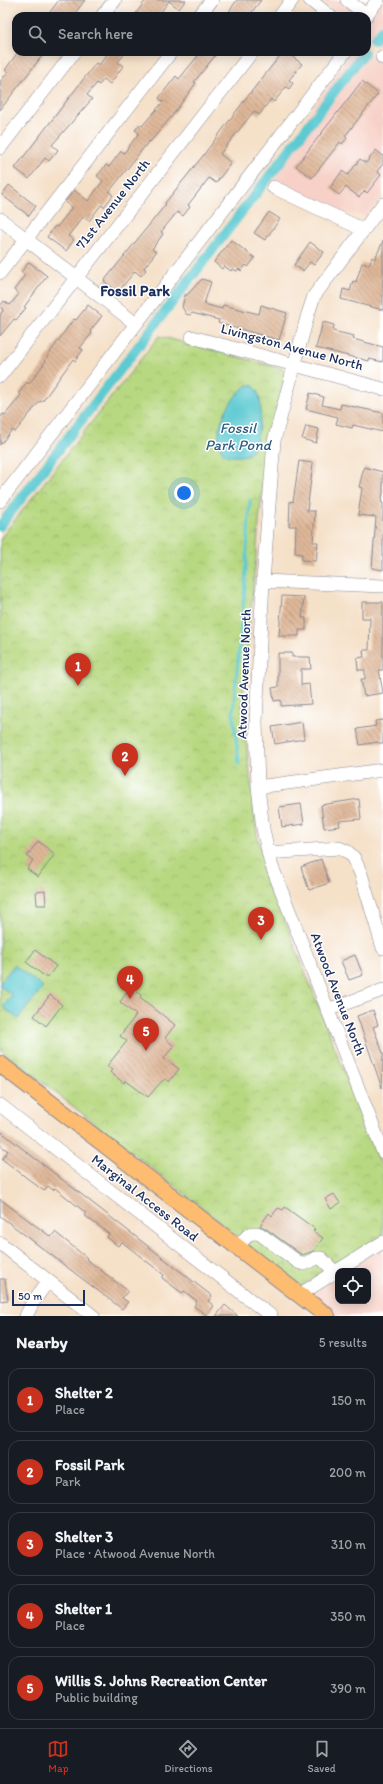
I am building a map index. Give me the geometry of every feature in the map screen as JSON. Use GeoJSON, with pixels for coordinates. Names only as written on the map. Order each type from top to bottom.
{"type":"FeatureCollection","features":[{"type":"Feature","properties":{"kind":"main road"},"geometry":{"type":"LineString","coordinates":[[0,1064],[327,1316]]}},
{"type":"Feature","properties":{"kind":"street"},"geometry":{"type":"LineString","coordinates":[[105,12],[114,0]]}},
{"type":"Feature","properties":{"kind":"street"},"geometry":{"type":"LineString","coordinates":[[202,12],[212,0]]}},
{"type":"Feature","properties":{"kind":"street"},"geometry":{"type":"LineString","coordinates":[[283,12],[292,0]]}},
{"type":"Feature","properties":{"kind":"street"},"geometry":{"type":"LineString","coordinates":[[310,0],[325,12]]}},
{"type":"Feature","properties":{"kind":"street"},"geometry":{"type":"LineString","coordinates":[[347,0],[362,12]]}},
{"type":"Feature","properties":{"kind":"street"},"geometry":{"type":"LineString","coordinates":[[368,12],[378,0]]}},
{"type":"Feature","properties":{"kind":"street"},"geometry":{"type":"LineString","coordinates":[[0,148],[71,56]]}},
{"type":"Feature","properties":{"kind":"street"},"geometry":{"type":"LineString","coordinates":[[0,274],[168,56]]}},
{"type":"Feature","properties":{"kind":"street","name":"71st Avenue North"},"geometry":{"type":"LineString","coordinates":[[0,376],[249,56]]}},
{"type":"Feature","properties":{"kind":"street"},"geometry":{"type":"LineString","coordinates":[[0,501],[342,56]]}},
{"type":"Feature","properties":{"kind":"street"},"geometry":{"type":"LineString","coordinates":[[273,187],[364,230]]}},
{"type":"Feature","properties":{"kind":"street","name":"Atwood Avenue North"},"geometry":{"type":"LineString","coordinates":[[383,204],[314,296],[274,441],[263,581],[256,722],[258,787],[263,829],[271,864],[383,1152]]}},
{"type":"Feature","properties":{"kind":"street"},"geometry":{"type":"LineString","coordinates":[[0,219],[136,324]]}},
{"type":"Feature","properties":{"kind":"street","name":"Livingston Avenue North"},"geometry":{"type":"LineString","coordinates":[[192,337],[383,389]]}},
{"type":"Feature","properties":{"kind":"street"},"geometry":{"type":"LineString","coordinates":[[263,581],[383,586]]}},
{"type":"Feature","properties":{"kind":"street"},"geometry":{"type":"LineString","coordinates":[[258,787],[383,770]]}},
{"type":"Feature","properties":{"kind":"street"},"geometry":{"type":"LineString","coordinates":[[268,853],[339,848],[348,852],[354,858],[361,874],[383,948]]}},
{"type":"Feature","properties":{"kind":"street"},"geometry":{"type":"LineString","coordinates":[[327,1010],[383,990]]}},
{"type":"Feature","properties":{"kind":"street","name":"Marginal Access Road"},"geometry":{"type":"LineString","coordinates":[[0,1106],[271,1316]]}},
{"type":"Feature","properties":{"kind":"street"},"geometry":{"type":"LineString","coordinates":[[238,1247],[249,1234],[254,1232],[271,1241],[298,1262],[304,1264],[320,1258],[335,1272],[299,1295]]}},
{"type":"Feature","properties":{"kind":"street"},"geometry":{"type":"LineString","coordinates":[[341,1268],[383,1242]]}},
{"type":"Feature","properties":{"kind":"street"},"geometry":{"type":"LineString","coordinates":[[0,1243],[93,1316]]}},
{"type":"Feature","properties":{"kind":"street"},"geometry":{"type":"LineString","coordinates":[[26,1316],[32,1302],[48,1281]]}},
{"type":"Feature","properties":{"kind":"shaded area"},"geometry":{"type":"Polygon","coordinates":[[[323,0],[383,0],[383,52],[371,42],[371,12],[338,12],[323,0]]]}},
{"type":"Feature","properties":{"kind":"shaded area"},"geometry":{"type":"Polygon","coordinates":[[[371,55],[383,65],[383,195],[367,216],[336,212],[270,180],[319,98],[349,56],[371,55]]]}},
{"type":"Feature","properties":{"kind":"shaded area"},"geometry":{"type":"Polygon","coordinates":[[[383,1248],[383,1316],[335,1316],[308,1296],[335,1279],[335,1304],[371,1304],[371,1268],[352,1268],[383,1248]]]}},
{"type":"Feature","properties":{"kind":"green space","name":"Fossil Park"},"geometry":{"type":"Polygon","coordinates":[[[159,336],[287,370],[272,428],[264,470],[242,708],[257,834],[267,875],[383,1170],[383,1236],[299,1288],[218,1220],[0,1049],[0,539],[159,336]]]}},
{"type":"Feature","properties":{"kind":"water","name":"Fossil Park Pond"},"geometry":{"type":"Polygon","coordinates":[[[248,385],[254,386],[259,396],[261,406],[257,439],[253,449],[246,455],[232,456],[222,451],[219,443],[220,424],[229,405],[248,385]]]}},
{"type":"Feature","properties":{"kind":"water"},"geometry":{"type":"Polygon","coordinates":[[[14,965],[43,987],[18,1019],[3,1007],[12,995],[0,986],[0,983],[14,965]]]}},
{"type":"Feature","properties":{"kind":"building"},"geometry":{"type":"Polygon","coordinates":[[[59,0],[85,0],[76,12],[50,12],[59,0]]]}},
{"type":"Feature","properties":{"kind":"building"},"geometry":{"type":"Polygon","coordinates":[[[146,0],[186,0],[179,9],[169,1],[161,12],[137,12],[146,0]]]}},
{"type":"Feature","properties":{"kind":"building"},"geometry":{"type":"Polygon","coordinates":[[[237,0],[261,0],[252,12],[229,12],[237,0]]]}},
{"type":"Feature","properties":{"kind":"building"},"geometry":{"type":"Polygon","coordinates":[[[15,56],[42,56],[0,110],[0,82],[8,72],[5,70],[15,56]]]}},
{"type":"Feature","properties":{"kind":"building"},"geometry":{"type":"Polygon","coordinates":[[[106,56],[123,56],[118,62],[123,66],[110,84],[104,79],[99,85],[97,83],[87,95],[92,99],[52,145],[58,150],[49,161],[45,158],[29,179],[15,168],[96,63],[99,65],[106,56]]]}},
{"type":"Feature","properties":{"kind":"building"},"geometry":{"type":"Polygon","coordinates":[[[198,56],[215,56],[194,82],[196,83],[172,116],[150,142],[149,141],[109,192],[113,195],[104,207],[101,205],[89,221],[83,217],[68,236],[74,240],[66,251],[47,237],[72,208],[65,202],[74,190],[88,201],[103,181],[97,176],[106,165],[109,167],[121,151],[124,153],[139,133],[135,130],[140,124],[142,126],[163,102],[159,98],[176,76],[179,79],[198,56]]]}},
{"type":"Feature","properties":{"kind":"building"},"geometry":{"type":"Polygon","coordinates":[[[280,56],[291,56],[302,64],[289,80],[293,83],[289,89],[286,87],[274,102],[271,99],[259,115],[254,111],[220,154],[231,163],[216,183],[209,178],[188,205],[190,207],[183,216],[177,212],[161,232],[163,234],[152,249],[156,252],[144,268],[146,270],[141,276],[135,271],[118,292],[104,281],[166,204],[165,203],[280,56]]]}},
{"type":"Feature","properties":{"kind":"building"},"geometry":{"type":"Polygon","coordinates":[[[362,81],[378,94],[345,136],[347,138],[342,144],[340,142],[312,178],[296,166],[362,81]]]}},
{"type":"Feature","properties":{"kind":"building"},"geometry":{"type":"Polygon","coordinates":[[[376,150],[383,156],[383,164],[377,171],[381,175],[367,193],[365,191],[359,197],[346,187],[339,195],[330,188],[342,171],[348,175],[360,159],[366,163],[376,150]]]}},
{"type":"Feature","properties":{"kind":"building"},"geometry":{"type":"Polygon","coordinates":[[[9,185],[36,206],[29,216],[2,195],[9,185]]]}},
{"type":"Feature","properties":{"kind":"building"},"geometry":{"type":"Polygon","coordinates":[[[269,212],[280,219],[265,240],[254,233],[269,212]]]}},
{"type":"Feature","properties":{"kind":"building"},"geometry":{"type":"Polygon","coordinates":[[[231,240],[255,258],[248,267],[246,265],[241,271],[239,269],[237,271],[232,269],[231,271],[224,266],[222,269],[214,262],[231,240]]]}},
{"type":"Feature","properties":{"kind":"building"},"geometry":{"type":"Polygon","coordinates":[[[383,241],[383,310],[341,299],[343,289],[350,291],[353,281],[356,282],[362,263],[369,265],[372,257],[375,259],[383,241]]]}},
{"type":"Feature","properties":{"kind":"building"},"geometry":{"type":"Polygon","coordinates":[[[310,242],[324,252],[314,265],[310,262],[303,271],[294,265],[310,242]]]}},
{"type":"Feature","properties":{"kind":"building"},"geometry":{"type":"Polygon","coordinates":[[[29,262],[47,276],[24,307],[26,308],[16,320],[14,319],[0,336],[0,315],[3,310],[0,306],[4,301],[10,305],[19,294],[14,290],[25,275],[21,272],[29,262]]]}},
{"type":"Feature","properties":{"kind":"building"},"geometry":{"type":"Polygon","coordinates":[[[202,279],[211,282],[204,304],[222,309],[223,305],[259,314],[261,305],[287,313],[279,340],[218,323],[219,320],[192,313],[190,315],[186,314],[182,307],[185,295],[187,295],[202,279]]]}},
{"type":"Feature","properties":{"kind":"building"},"geometry":{"type":"Polygon","coordinates":[[[88,305],[102,316],[90,331],[92,333],[80,348],[83,350],[75,361],[73,359],[42,402],[40,401],[15,432],[12,430],[0,445],[0,418],[3,414],[5,415],[21,395],[19,393],[27,382],[29,384],[74,319],[76,320],[88,305]]]}},
{"type":"Feature","properties":{"kind":"building"},"geometry":{"type":"Polygon","coordinates":[[[323,322],[334,325],[333,331],[354,336],[353,339],[383,347],[383,362],[369,359],[369,361],[316,348],[323,322]]]}},
{"type":"Feature","properties":{"kind":"building"},"geometry":{"type":"Polygon","coordinates":[[[310,393],[324,397],[322,405],[340,409],[341,404],[383,413],[383,432],[353,425],[352,428],[336,424],[338,417],[306,409],[310,393]]]}},
{"type":"Feature","properties":{"kind":"building"},"geometry":{"type":"Polygon","coordinates":[[[306,426],[319,429],[316,443],[302,439],[306,426]]]}},
{"type":"Feature","properties":{"kind":"building"},"geometry":{"type":"Polygon","coordinates":[[[299,461],[313,463],[307,511],[315,511],[313,542],[318,542],[316,561],[302,560],[302,554],[295,553],[296,526],[289,526],[290,501],[293,502],[299,461]]]}},
{"type":"Feature","properties":{"kind":"building"},"geometry":{"type":"Polygon","coordinates":[[[364,467],[383,472],[383,493],[381,502],[383,503],[383,570],[372,568],[376,517],[358,515],[362,488],[359,487],[364,467]]]}},
{"type":"Feature","properties":{"kind":"building"},"geometry":{"type":"Polygon","coordinates":[[[282,596],[304,597],[302,618],[306,618],[306,630],[299,630],[299,636],[279,636],[282,596]]]}},
{"type":"Feature","properties":{"kind":"building"},"geometry":{"type":"Polygon","coordinates":[[[362,602],[383,602],[383,670],[379,670],[383,693],[364,696],[361,679],[365,679],[365,670],[358,670],[357,658],[364,657],[363,650],[369,650],[370,618],[362,618],[362,602]]]}},
{"type":"Feature","properties":{"kind":"building"},"geometry":{"type":"Polygon","coordinates":[[[278,653],[292,653],[292,657],[310,657],[311,669],[301,669],[301,685],[309,684],[311,704],[281,706],[281,700],[274,701],[272,688],[278,687],[278,653]]]}},
{"type":"Feature","properties":{"kind":"building"},"geometry":{"type":"Polygon","coordinates":[[[383,720],[383,743],[378,742],[360,745],[357,729],[376,726],[375,721],[383,720]]]}},
{"type":"Feature","properties":{"kind":"building"},"geometry":{"type":"Polygon","coordinates":[[[302,722],[304,739],[275,744],[272,727],[302,722]]]}},
{"type":"Feature","properties":{"kind":"building"},"geometry":{"type":"Polygon","coordinates":[[[359,799],[361,819],[339,821],[340,826],[324,828],[321,805],[359,799]]]}},
{"type":"Feature","properties":{"kind":"building"},"geometry":{"type":"Polygon","coordinates":[[[301,804],[304,824],[282,827],[279,807],[301,804]]]}},
{"type":"Feature","properties":{"kind":"building"},"geometry":{"type":"Polygon","coordinates":[[[38,841],[55,854],[38,877],[27,869],[33,860],[27,856],[38,841]]]}},
{"type":"Feature","properties":{"kind":"building"},"geometry":{"type":"Polygon","coordinates":[[[321,859],[329,883],[309,890],[301,867],[321,859]]]}},
{"type":"Feature","properties":{"kind":"building"},"geometry":{"type":"Polygon","coordinates":[[[45,891],[46,905],[37,905],[36,892],[45,891]]]}},
{"type":"Feature","properties":{"kind":"building"},"geometry":{"type":"Polygon","coordinates":[[[35,950],[56,966],[47,978],[26,962],[35,950]]]}},
{"type":"Feature","properties":{"kind":"building"},"geometry":{"type":"Polygon","coordinates":[[[355,955],[363,975],[349,980],[341,961],[355,955]]]}},
{"type":"Feature","properties":{"kind":"building"},"geometry":{"type":"Polygon","coordinates":[[[131,987],[141,995],[140,997],[175,1025],[165,1038],[174,1046],[164,1058],[179,1069],[169,1082],[165,1079],[162,1081],[148,1097],[125,1080],[124,1083],[110,1072],[112,1070],[107,1066],[127,1041],[120,1036],[136,1015],[120,1002],[131,987]]]}},
{"type":"Feature","properties":{"kind":"building"},"geometry":{"type":"Polygon","coordinates":[[[50,995],[62,1005],[46,1026],[34,1016],[50,995]]]}},
{"type":"Feature","properties":{"kind":"building"},"geometry":{"type":"Polygon","coordinates":[[[373,1010],[378,1025],[373,1027],[383,1053],[382,1088],[357,1016],[373,1010]]]}},
{"type":"Feature","properties":{"kind":"building"},"geometry":{"type":"Polygon","coordinates":[[[0,1131],[212,1296],[208,1301],[214,1306],[206,1315],[194,1306],[197,1301],[184,1291],[182,1293],[162,1278],[164,1275],[122,1242],[118,1246],[107,1237],[109,1234],[84,1215],[86,1213],[55,1188],[53,1190],[48,1186],[44,1191],[2,1159],[8,1151],[0,1145],[0,1131]]]}},
{"type":"Feature","properties":{"kind":"building"},"geometry":{"type":"Polygon","coordinates":[[[334,1194],[340,1203],[331,1209],[325,1199],[334,1194]]]}},
{"type":"Feature","properties":{"kind":"building"},"geometry":{"type":"Polygon","coordinates":[[[0,1199],[51,1237],[55,1232],[87,1258],[86,1259],[128,1291],[122,1298],[128,1302],[122,1309],[0,1216],[0,1199]]]}},
{"type":"Feature","properties":{"kind":"building"},"geometry":{"type":"Polygon","coordinates":[[[285,1207],[315,1229],[313,1231],[323,1238],[314,1251],[302,1255],[260,1226],[269,1213],[272,1216],[278,1208],[283,1210],[285,1207]]]}},
{"type":"Feature","properties":{"kind":"building"},"geometry":{"type":"Polygon","coordinates":[[[0,1279],[5,1279],[8,1300],[0,1301],[0,1279]]]}},
{"type":"Feature","properties":{"kind":"building"},"geometry":{"type":"Polygon","coordinates":[[[225,1305],[238,1316],[216,1316],[225,1305]]]}},
{"type":"Feature","properties":{"kind":"waterway"},"geometry":{"type":"LineString","coordinates":[[374,40],[383,29]]}},
{"type":"Feature","properties":{"kind":"waterway"},"geometry":{"type":"LineString","coordinates":[[0,526],[362,56]]}},
{"type":"Feature","properties":{"kind":"waterway"},"geometry":{"type":"LineString","coordinates":[[239,764],[233,712],[245,586],[250,500]]}},
{"type":"Feature","properties":{"kind":"place","name":"Shelter 2"},"geometry":{"type":"Point","coordinates":[78,686]}},
{"type":"Feature","properties":{"kind":"place","name":"Fossil Park"},"geometry":{"type":"Point","coordinates":[125,776]}},
{"type":"Feature","properties":{"kind":"place","name":"Shelter 3"},"geometry":{"type":"Point","coordinates":[261,940]}},
{"type":"Feature","properties":{"kind":"place","name":"Shelter 1"},"geometry":{"type":"Point","coordinates":[130,999]}},
{"type":"Feature","properties":{"kind":"place","name":"Willis S. Johns Recreation Center"},"geometry":{"type":"Point","coordinates":[146,1051]}},
{"type":"Feature","properties":{"kind":"district","name":"Fossil Park"},"geometry":{"type":"Point","coordinates":[135,291]}}]}
